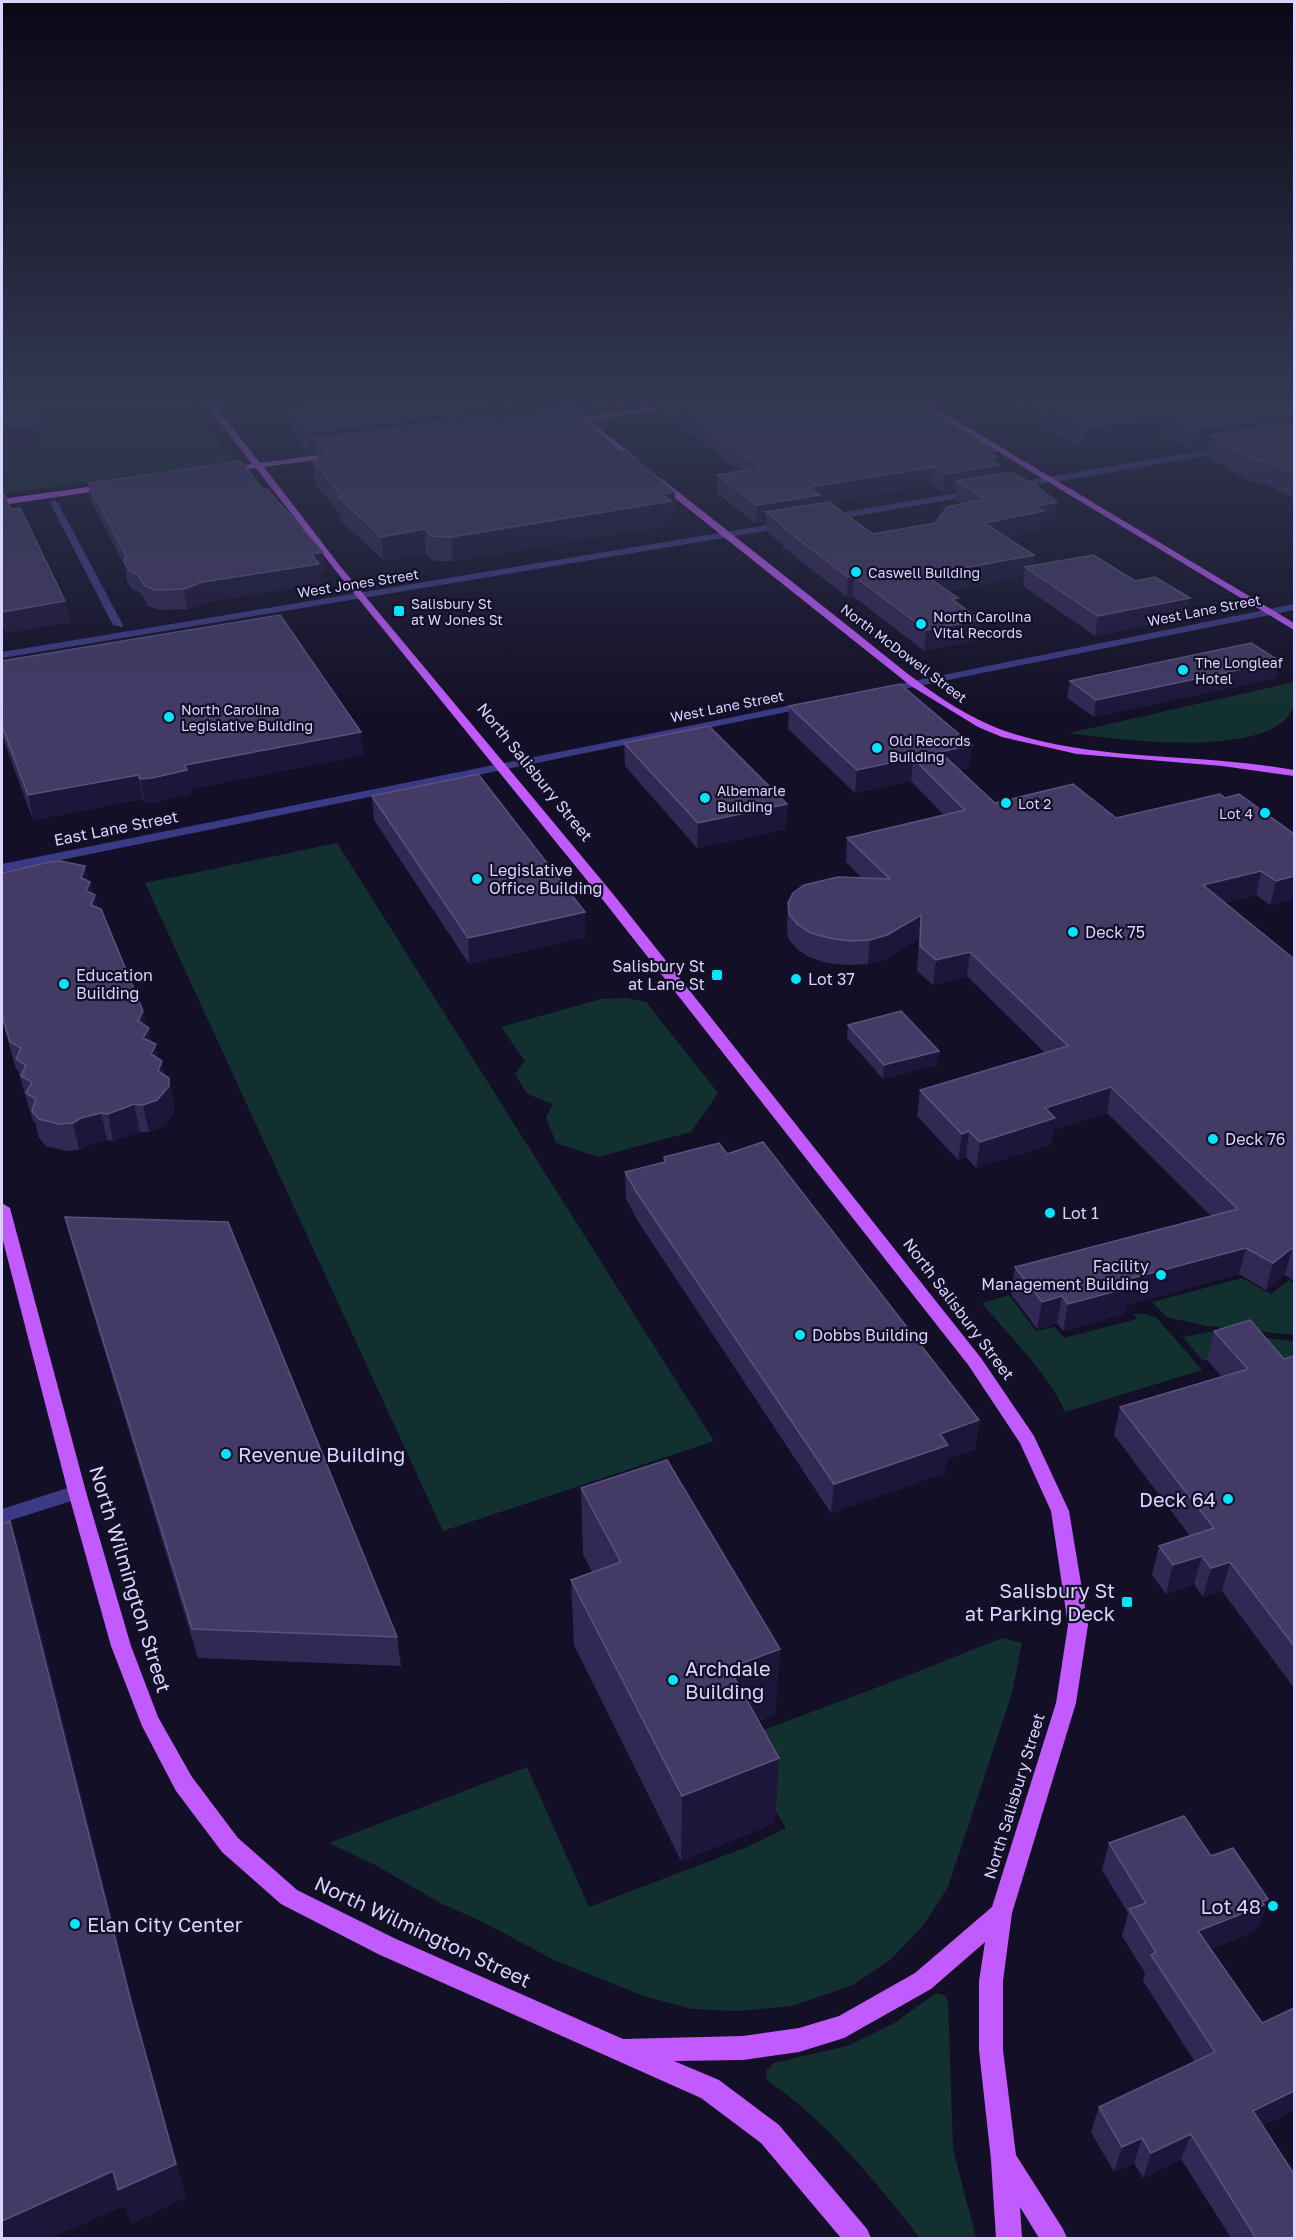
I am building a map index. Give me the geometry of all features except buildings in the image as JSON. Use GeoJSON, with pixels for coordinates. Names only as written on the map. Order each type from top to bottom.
{"type":"FeatureCollection","features":[{"type":"Feature","properties":{"kind":"main road","name":"North Salisbury Street"},"geometry":{"type":"LineString","coordinates":[[290,508],[503,767],[975,1362],[1028,1441],[1060,1511],[1078,1625],[1066,1703],[1001,1913],[991,1981],[991,2050],[1004,2160],[1009,2238]]}},
{"type":"Feature","properties":{"kind":"main road","name":"North McDowell Street"},"geometry":{"type":"LineString","coordinates":[[691,508],[915,684],[955,712],[1006,735],[1080,751],[1261,766],[1294,773]]}},
{"type":"Feature","properties":{"kind":"main road"},"geometry":{"type":"LineString","coordinates":[[1097,508],[1294,627]]}},
{"type":"Feature","properties":{"kind":"main road","name":"North Wilmington Street"},"geometry":{"type":"LineString","coordinates":[[2,1208],[77,1492],[121,1646],[149,1720],[184,1784],[230,1845],[289,1897],[386,1946],[710,2089],[770,2134],[858,2238]]}},
{"type":"Feature","properties":{"kind":"main road"},"geometry":{"type":"LineString","coordinates":[[621,2049],[743,2048],[799,2040],[844,2026],[923,1981],[1001,1913]]}},
{"type":"Feature","properties":{"kind":"main road"},"geometry":{"type":"LineString","coordinates":[[1004,2160],[1054,2238]]}},
{"type":"Feature","properties":{"kind":"street"},"geometry":{"type":"LineString","coordinates":[[60,508],[118,625]]}},
{"type":"Feature","properties":{"kind":"street"},"geometry":{"type":"LineString","coordinates":[[817,519],[884,508]]}},
{"type":"Feature","properties":{"kind":"street","name":"West Jones Street"},"geometry":{"type":"LineString","coordinates":[[2,655],[794,523]]}},
{"type":"Feature","properties":{"kind":"street","name":"West Lane Street"},"geometry":{"type":"LineString","coordinates":[[868,693],[1294,607]]}},
{"type":"Feature","properties":{"kind":"street","name":"West Lane Street"},"geometry":{"type":"LineString","coordinates":[[236,820],[823,702]]}},
{"type":"Feature","properties":{"kind":"street","name":"East Lane Street"},"geometry":{"type":"LineString","coordinates":[[2,868],[236,820]]}},
{"type":"Feature","properties":{"kind":"street"},"geometry":{"type":"LineString","coordinates":[[2,1516],[77,1492]]}},
{"type":"Feature","properties":{"kind":"green space"},"geometry":{"type":"Polygon","coordinates":[[[1294,682],[1294,705],[1281,723],[1258,734],[1192,743],[1155,742],[1069,733],[1294,682]]]}},
{"type":"Feature","properties":{"kind":"green space"},"geometry":{"type":"Polygon","coordinates":[[[337,843],[714,1441],[443,1531],[145,883],[337,843]]]}},
{"type":"Feature","properties":{"kind":"green space"},"geometry":{"type":"Polygon","coordinates":[[[626,998],[646,1002],[718,1093],[691,1132],[598,1157],[556,1143],[546,1117],[553,1104],[527,1094],[515,1074],[525,1061],[501,1027],[601,999],[626,998]]]}},
{"type":"Feature","properties":{"kind":"green space"},"geometry":{"type":"Polygon","coordinates":[[[1242,1278],[1271,1294],[1289,1280],[1294,1284],[1294,1335],[1207,1326],[1167,1317],[1152,1302],[1242,1278]]]}},
{"type":"Feature","properties":{"kind":"green space"},"geometry":{"type":"Polygon","coordinates":[[[1009,1295],[1036,1331],[1055,1327],[1064,1338],[1137,1319],[1133,1314],[1156,1317],[1202,1370],[1065,1412],[1049,1383],[982,1303],[1009,1295]]]}},
{"type":"Feature","properties":{"kind":"green space"},"geometry":{"type":"Polygon","coordinates":[[[1209,1332],[1294,1341],[1294,1379],[1245,1348],[1203,1361],[1183,1337],[1209,1332]]]}},
{"type":"Feature","properties":{"kind":"green space"},"geometry":{"type":"Polygon","coordinates":[[[1002,1638],[1022,1643],[1012,1693],[948,1887],[923,1926],[891,1959],[853,1985],[792,2006],[739,2011],[692,2009],[644,1996],[554,1960],[483,1922],[440,1903],[377,1866],[329,1843],[527,1767],[589,1907],[747,1847],[786,1828],[734,1741],[1002,1638]]]}},
{"type":"Feature","properties":{"kind":"green space"},"geometry":{"type":"Polygon","coordinates":[[[936,1993],[944,1995],[948,2001],[953,2149],[976,2238],[920,2238],[850,2153],[810,2114],[767,2080],[766,2071],[774,2063],[847,2046],[893,2024],[936,1993]]]}},
{"type":"Feature","properties":{"kind":"place","name":"Caswell Building"},"geometry":{"type":"Point","coordinates":[856,572]}},
{"type":"Feature","properties":{"kind":"place","name":"Salisbury St at W Jones St"},"geometry":{"type":"Point","coordinates":[399,611]}},
{"type":"Feature","properties":{"kind":"place","name":"North Carolina Vital Records"},"geometry":{"type":"Point","coordinates":[921,624]}},
{"type":"Feature","properties":{"kind":"place","name":"The Longleaf Hotel"},"geometry":{"type":"Point","coordinates":[1183,670]}},
{"type":"Feature","properties":{"kind":"place","name":"North Carolina Legislative Building"},"geometry":{"type":"Point","coordinates":[169,717]}},
{"type":"Feature","properties":{"kind":"place","name":"Old Records Building"},"geometry":{"type":"Point","coordinates":[877,748]}},
{"type":"Feature","properties":{"kind":"place","name":"Albemarle Building"},"geometry":{"type":"Point","coordinates":[705,798]}},
{"type":"Feature","properties":{"kind":"place","name":"Lot 2"},"geometry":{"type":"Point","coordinates":[1006,803]}},
{"type":"Feature","properties":{"kind":"place","name":"Lot 4"},"geometry":{"type":"Point","coordinates":[1265,813]}},
{"type":"Feature","properties":{"kind":"place","name":"Legislative Office Building"},"geometry":{"type":"Point","coordinates":[477,879]}},
{"type":"Feature","properties":{"kind":"place","name":"Deck 75"},"geometry":{"type":"Point","coordinates":[1073,932]}},
{"type":"Feature","properties":{"kind":"place","name":"Salisbury St at Lane St"},"geometry":{"type":"Point","coordinates":[717,975]}},
{"type":"Feature","properties":{"kind":"place","name":"Lot 37"},"geometry":{"type":"Point","coordinates":[796,979]}},
{"type":"Feature","properties":{"kind":"place","name":"Education Building"},"geometry":{"type":"Point","coordinates":[64,984]}},
{"type":"Feature","properties":{"kind":"place","name":"Deck 76"},"geometry":{"type":"Point","coordinates":[1213,1139]}},
{"type":"Feature","properties":{"kind":"place","name":"Lot 1"},"geometry":{"type":"Point","coordinates":[1050,1213]}},
{"type":"Feature","properties":{"kind":"place","name":"Facility Management Building"},"geometry":{"type":"Point","coordinates":[1161,1275]}},
{"type":"Feature","properties":{"kind":"place","name":"Dobbs Building"},"geometry":{"type":"Point","coordinates":[800,1335]}},
{"type":"Feature","properties":{"kind":"place","name":"Revenue Building"},"geometry":{"type":"Point","coordinates":[226,1454]}},
{"type":"Feature","properties":{"kind":"place","name":"Deck 64"},"geometry":{"type":"Point","coordinates":[1228,1499]}},
{"type":"Feature","properties":{"kind":"place","name":"Salisbury St at Parking Deck"},"geometry":{"type":"Point","coordinates":[1127,1602]}},
{"type":"Feature","properties":{"kind":"place","name":"Archdale Building"},"geometry":{"type":"Point","coordinates":[673,1680]}},
{"type":"Feature","properties":{"kind":"place","name":"Lot 48"},"geometry":{"type":"Point","coordinates":[1273,1906]}},
{"type":"Feature","properties":{"kind":"place","name":"Elan City Center"},"geometry":{"type":"Point","coordinates":[75,1924]}}]}
